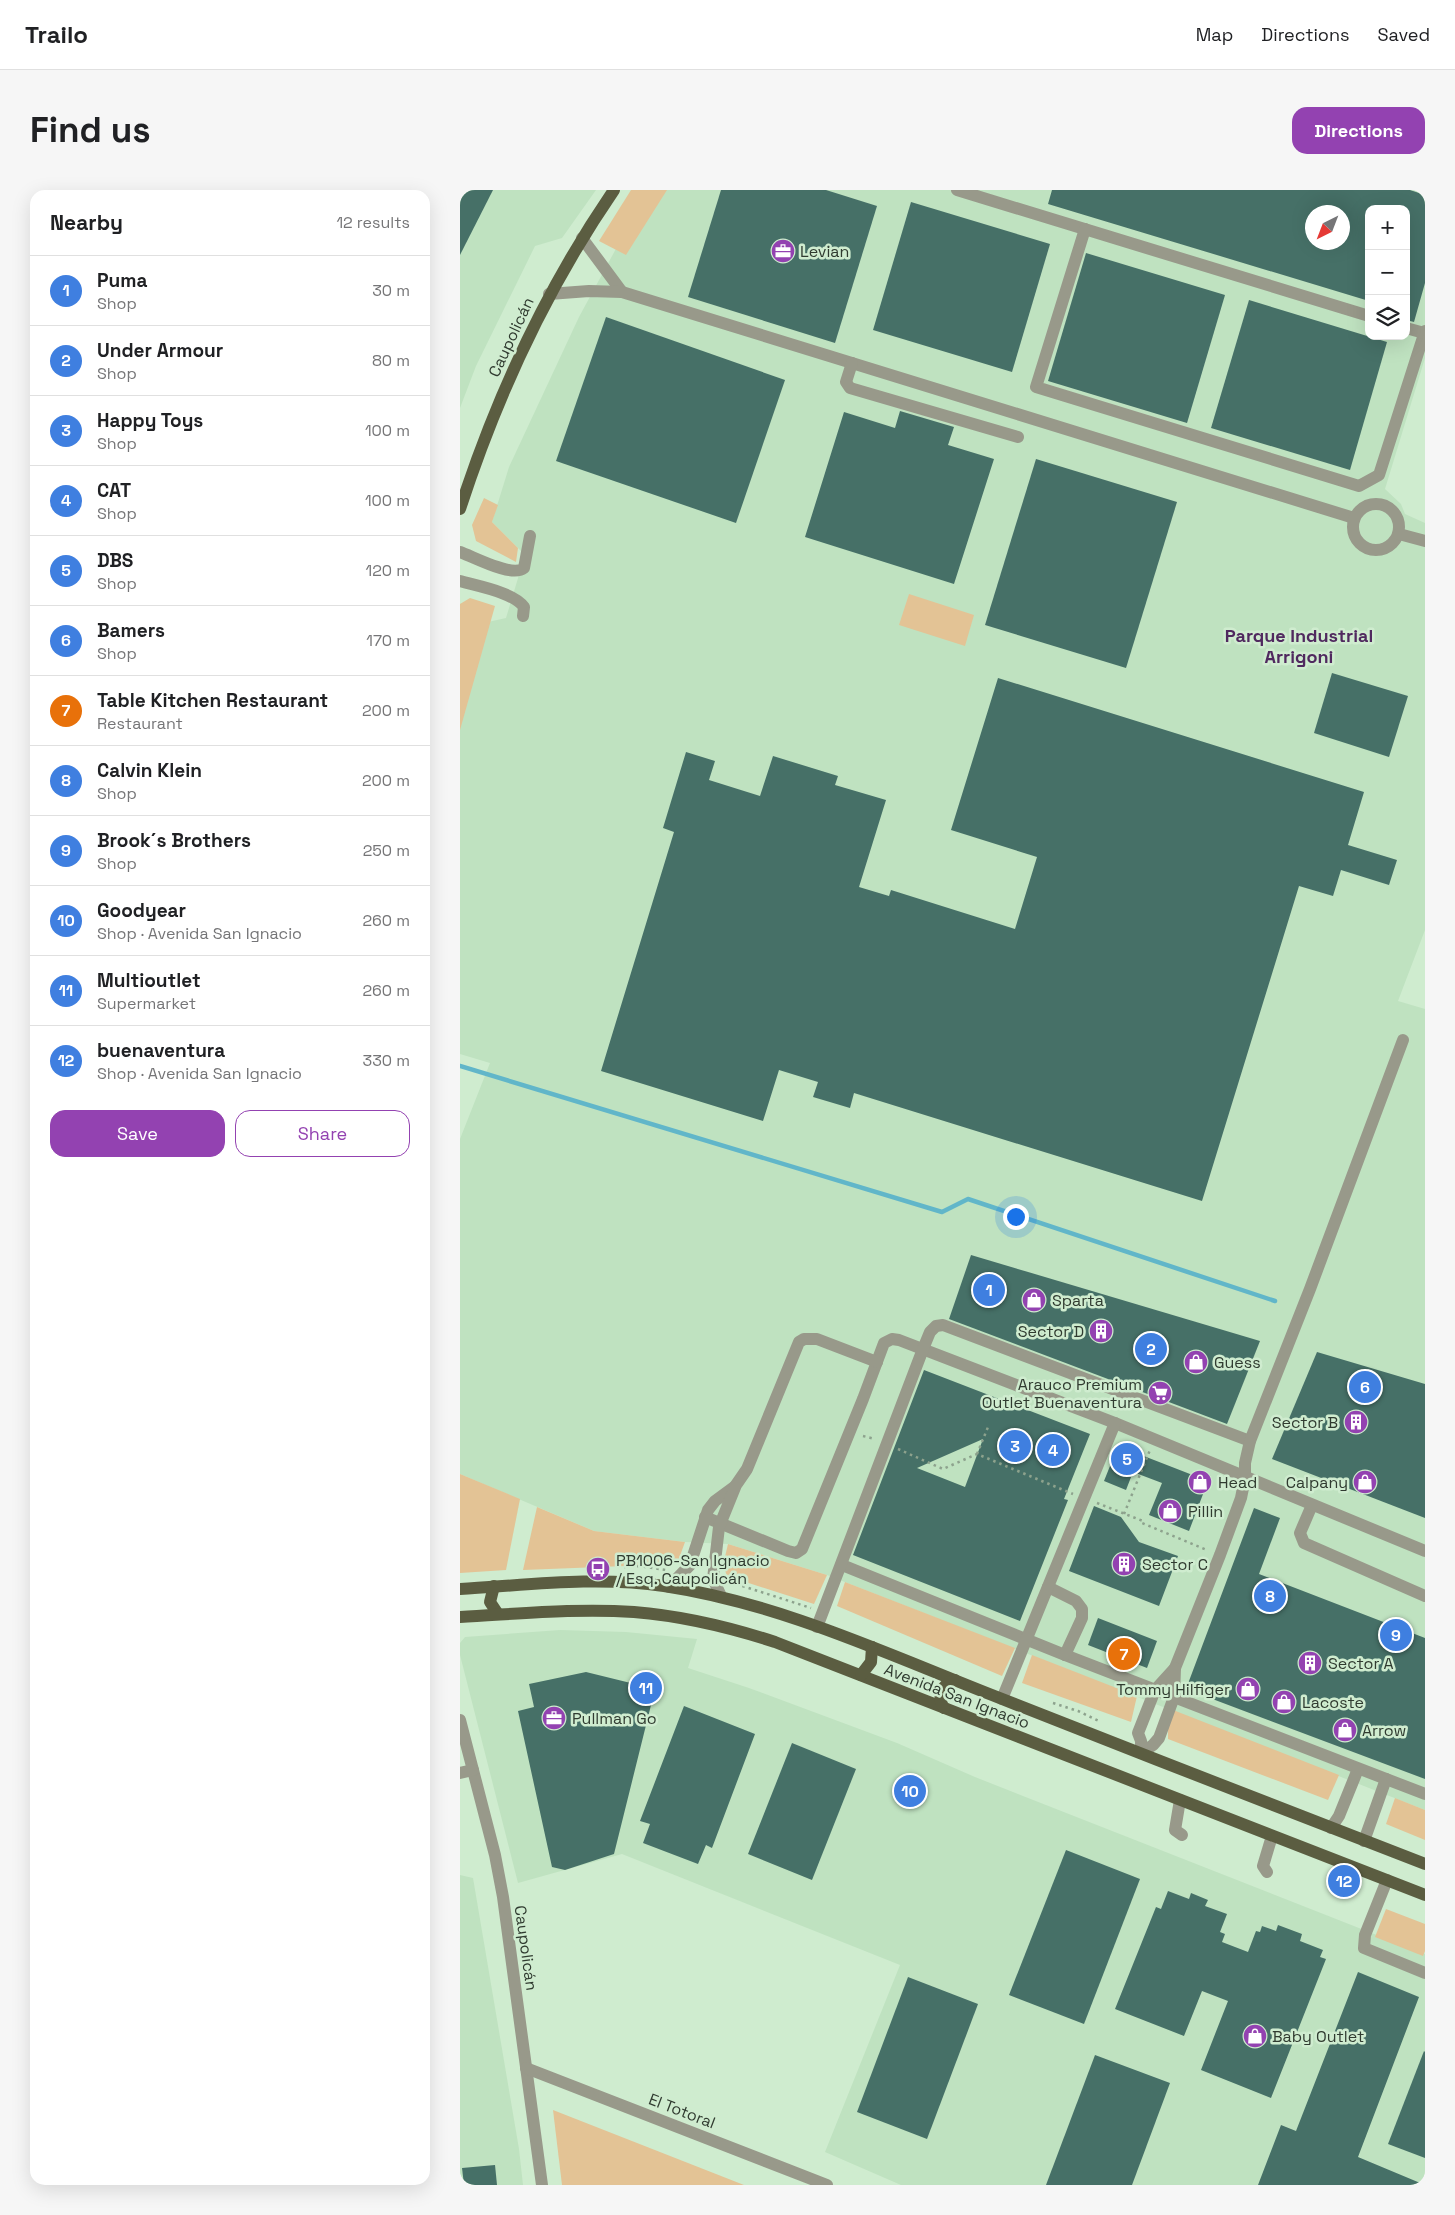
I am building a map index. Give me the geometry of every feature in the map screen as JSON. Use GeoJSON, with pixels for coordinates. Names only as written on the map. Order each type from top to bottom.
{"type":"FeatureCollection","features":[{"type":"Feature","properties":{"kind":"main road","name":"Caupolicán"},"geometry":{"type":"LineString","coordinates":[[460,509],[478,454],[498,404],[549,294],[582,238],[614,190]]}},
{"type":"Feature","properties":{"kind":"main road","name":"Avenida San Ignacio"},"geometry":{"type":"LineString","coordinates":[[460,1589],[607,1582],[669,1587],[721,1596],[756,1606],[872,1647],[1425,1864]]}},
{"type":"Feature","properties":{"kind":"main road"},"geometry":{"type":"LineString","coordinates":[[494,1586],[490,1602],[498,1614]]}},
{"type":"Feature","properties":{"kind":"main road","name":"Avenida San Ignacio"},"geometry":{"type":"LineString","coordinates":[[460,1617],[583,1610],[616,1611],[694,1620],[775,1642],[1425,1896]]}},
{"type":"Feature","properties":{"kind":"main road"},"geometry":{"type":"LineString","coordinates":[[861,1675],[871,1662],[872,1647]]}},
{"type":"Feature","properties":{"kind":"main road"},"geometry":{"type":"LineString","coordinates":[[944,1708],[941,1704],[940,1694],[946,1684],[955,1680]]}},
{"type":"Feature","properties":{"kind":"street"},"geometry":{"type":"LineString","coordinates":[[957,190],[1365,315]]}},
{"type":"Feature","properties":{"kind":"street"},"geometry":{"type":"LineString","coordinates":[[1085,229],[1036,387],[1055,393],[1359,486],[1379,476],[1425,332],[1410,329]]}},
{"type":"Feature","properties":{"kind":"street"},"geometry":{"type":"LineString","coordinates":[[582,238],[622,292]]}},
{"type":"Feature","properties":{"kind":"street"},"geometry":{"type":"LineString","coordinates":[[549,294],[590,291],[622,292],[1354,518]]}},
{"type":"Feature","properties":{"kind":"street"},"geometry":{"type":"LineString","coordinates":[[852,363],[846,382],[850,388],[1018,437]]}},
{"type":"Feature","properties":{"kind":"street"},"geometry":{"type":"LineString","coordinates":[[1373,503],[1384,504],[1393,510],[1398,519],[1399,534],[1389,547],[1379,550],[1368,549],[1359,543],[1354,534],[1352,524],[1354,518],[1364,507],[1373,503]]}},
{"type":"Feature","properties":{"kind":"street"},"geometry":{"type":"LineString","coordinates":[[1399,534],[1425,542]]}},
{"type":"Feature","properties":{"kind":"street"},"geometry":{"type":"LineString","coordinates":[[460,552],[509,571],[520,570],[524,568],[530,536]]}},
{"type":"Feature","properties":{"kind":"street"},"geometry":{"type":"LineString","coordinates":[[460,581],[487,588],[518,600],[524,606],[523,616]]}},
{"type":"Feature","properties":{"kind":"street"},"geometry":{"type":"LineString","coordinates":[[1141,1753],[1153,1745],[1159,1738],[1174,1697],[1175,1668],[1241,1498],[1245,1478],[1244,1462],[1250,1440],[1310,1289],[1403,1040]]}},
{"type":"Feature","properties":{"kind":"street"},"geometry":{"type":"LineString","coordinates":[[817,1627],[923,1349],[932,1329],[936,1326],[943,1325],[1250,1440]]}},
{"type":"Feature","properties":{"kind":"street"},"geometry":{"type":"LineString","coordinates":[[721,1596],[713,1579],[714,1561],[721,1524],[736,1485],[747,1469],[799,1342],[804,1338],[817,1339],[877,1362]]}},
{"type":"Feature","properties":{"kind":"street"},"geometry":{"type":"LineString","coordinates":[[705,1518],[788,1551],[796,1552],[802,1549],[884,1343],[892,1339],[923,1349],[1115,1423],[1425,1551]]}},
{"type":"Feature","properties":{"kind":"street"},"geometry":{"type":"LineString","coordinates":[[1002,1698],[1115,1423]]}},
{"type":"Feature","properties":{"kind":"street"},"geometry":{"type":"LineString","coordinates":[[669,1587],[690,1565],[698,1545],[705,1518],[715,1502],[736,1485]]}},
{"type":"Feature","properties":{"kind":"street"},"geometry":{"type":"LineString","coordinates":[[1312,1505],[1300,1533],[1304,1543],[1425,1596]]}},
{"type":"Feature","properties":{"kind":"street"},"geometry":{"type":"LineString","coordinates":[[842,1565],[1065,1655],[1425,1794]]}},
{"type":"Feature","properties":{"kind":"street"},"geometry":{"type":"LineString","coordinates":[[1048,1587],[1076,1601],[1082,1609],[1082,1618],[1065,1655]]}},
{"type":"Feature","properties":{"kind":"street"},"geometry":{"type":"LineString","coordinates":[[1141,1753],[1141,1740],[1138,1733],[1155,1690],[1175,1668]]}},
{"type":"Feature","properties":{"kind":"street","name":"Caupolicán"},"geometry":{"type":"LineString","coordinates":[[460,1720],[495,1855],[503,1897],[542,2185]]}},
{"type":"Feature","properties":{"kind":"street"},"geometry":{"type":"LineString","coordinates":[[1331,1828],[1339,1816],[1358,1769]]}},
{"type":"Feature","properties":{"kind":"street"},"geometry":{"type":"LineString","coordinates":[[460,1773],[473,1770]]}},
{"type":"Feature","properties":{"kind":"street"},"geometry":{"type":"LineString","coordinates":[[1364,1840],[1386,1779]]}},
{"type":"Feature","properties":{"kind":"street"},"geometry":{"type":"LineString","coordinates":[[1180,1800],[1175,1830],[1182,1835]]}},
{"type":"Feature","properties":{"kind":"street"},"geometry":{"type":"LineString","coordinates":[[1267,1872],[1263,1866],[1272,1836]]}},
{"type":"Feature","properties":{"kind":"street"},"geometry":{"type":"LineString","coordinates":[[1386,1880],[1365,1935],[1364,1948],[1425,1973]]}},
{"type":"Feature","properties":{"kind":"street","name":"El Totoral"},"geometry":{"type":"LineString","coordinates":[[526,2068],[827,2185]]}},
{"type":"Feature","properties":{"kind":"path"},"geometry":{"type":"LineString","coordinates":[[978,1454],[988,1427]]}},
{"type":"Feature","properties":{"kind":"path"},"geometry":{"type":"LineString","coordinates":[[850,1432],[887,1444],[943,1469],[978,1454],[1220,1555]]}},
{"type":"Feature","properties":{"kind":"path"},"geometry":{"type":"LineString","coordinates":[[1124,1514],[1154,1440]]}},
{"type":"Feature","properties":{"kind":"shaded area"},"geometry":{"type":"Polygon","coordinates":[[[460,190],[596,190],[562,238],[535,246],[476,366],[460,408],[460,190]]]}},
{"type":"Feature","properties":{"kind":"shaded area"},"geometry":{"type":"Polygon","coordinates":[[[631,190],[667,190],[626,255],[599,241],[631,190]]]}},
{"type":"Feature","properties":{"kind":"shaded area"},"geometry":{"type":"Polygon","coordinates":[[[657,190],[1425,190],[1425,358],[1385,489],[1401,504],[1405,514],[1425,523],[1425,930],[1398,1001],[1425,1009],[1425,1810],[827,1575],[728,1544],[685,1542],[594,1531],[460,1474],[460,1139],[490,1063],[460,1054],[460,631],[461,628],[506,618],[525,555],[492,522],[509,467],[579,317],[618,245],[657,190]]]}},
{"type":"Feature","properties":{"kind":"shaded area"},"geometry":{"type":"Polygon","coordinates":[[[484,498],[498,505],[492,522],[518,548],[516,562],[476,541],[472,525],[484,498]]]}},
{"type":"Feature","properties":{"kind":"shaded area"},"geometry":{"type":"Polygon","coordinates":[[[909,594],[974,615],[965,646],[899,625],[909,594]]]}},
{"type":"Feature","properties":{"kind":"shaded area"},"geometry":{"type":"Polygon","coordinates":[[[470,598],[495,606],[460,730],[460,604],[470,598]]]}},
{"type":"Feature","properties":{"kind":"shaded area"},"geometry":{"type":"Polygon","coordinates":[[[460,1474],[520,1499],[506,1570],[460,1573],[460,1474]]]}},
{"type":"Feature","properties":{"kind":"shaded area"},"geometry":{"type":"Polygon","coordinates":[[[537,1507],[594,1531],[685,1542],[677,1564],[523,1570],[537,1507]]]}},
{"type":"Feature","properties":{"kind":"shaded area"},"geometry":{"type":"Polygon","coordinates":[[[728,1544],[827,1575],[814,1604],[727,1576],[723,1565],[728,1544]]]}},
{"type":"Feature","properties":{"kind":"shaded area"},"geometry":{"type":"Polygon","coordinates":[[[845,1582],[1015,1648],[1002,1676],[837,1606],[845,1582]]]}},
{"type":"Feature","properties":{"kind":"shaded area"},"geometry":{"type":"Polygon","coordinates":[[[560,1630],[626,1632],[697,1639],[688,1668],[749,1688],[897,1743],[975,1777],[1425,1954],[1425,2185],[901,2185],[825,2152],[900,1965],[622,1854],[518,1883],[460,1655],[460,1643],[465,1637],[560,1630]]]}},
{"type":"Feature","properties":{"kind":"shaded area"},"geometry":{"type":"Polygon","coordinates":[[[1032,1655],[1137,1696],[1131,1722],[1022,1683],[1032,1655]]]}},
{"type":"Feature","properties":{"kind":"shaded area"},"geometry":{"type":"Polygon","coordinates":[[[1168,1708],[1339,1775],[1328,1800],[1168,1739],[1168,1708]]]}},
{"type":"Feature","properties":{"kind":"shaded area"},"geometry":{"type":"Polygon","coordinates":[[[1395,1798],[1425,1810],[1425,1840],[1386,1824],[1395,1798]]]}},
{"type":"Feature","properties":{"kind":"shaded area"},"geometry":{"type":"Polygon","coordinates":[[[460,1875],[473,1878],[519,2149],[523,2185],[460,2185],[460,1875]]]}},
{"type":"Feature","properties":{"kind":"shaded area"},"geometry":{"type":"Polygon","coordinates":[[[1386,1909],[1425,1924],[1425,1951],[1423,1956],[1375,1937],[1386,1909]]]}},
{"type":"Feature","properties":{"kind":"shaded area"},"geometry":{"type":"Polygon","coordinates":[[[553,2110],[744,2185],[562,2185],[553,2110]]]}},
{"type":"Feature","properties":{"kind":"building"},"geometry":{"type":"Polygon","coordinates":[[[460,190],[493,190],[460,255],[460,190]]]}},
{"type":"Feature","properties":{"kind":"building","name":"Levian"},"geometry":{"type":"Polygon","coordinates":[[[721,190],[826,190],[877,206],[835,343],[688,297],[721,190]]]}},
{"type":"Feature","properties":{"kind":"building"},"geometry":{"type":"Polygon","coordinates":[[[1052,190],[1410,190],[1425,195],[1425,283],[1414,322],[1410,321],[1410,205],[1365,205],[1365,300],[1048,204],[1052,190]]]}},
{"type":"Feature","properties":{"kind":"building"},"geometry":{"type":"Polygon","coordinates":[[[911,202],[1050,244],[1012,372],[873,330],[911,202]]]}},
{"type":"Feature","properties":{"kind":"building"},"geometry":{"type":"Polygon","coordinates":[[[1086,253],[1225,295],[1187,423],[1048,381],[1086,253]]]}},
{"type":"Feature","properties":{"kind":"building"},"geometry":{"type":"Polygon","coordinates":[[[1249,300],[1365,335],[1365,340],[1387,342],[1350,470],[1211,428],[1249,300]]]}},
{"type":"Feature","properties":{"kind":"building"},"geometry":{"type":"Polygon","coordinates":[[[606,317],[785,380],[736,523],[556,461],[606,317]]]}},
{"type":"Feature","properties":{"kind":"building"},"geometry":{"type":"Polygon","coordinates":[[[900,411],[954,427],[948,445],[994,459],[954,584],[805,537],[844,412],[895,428],[900,411]]]}},
{"type":"Feature","properties":{"kind":"building"},"geometry":{"type":"Polygon","coordinates":[[[1036,459],[1177,502],[1126,668],[985,625],[1036,459]]]}},
{"type":"Feature","properties":{"kind":"building"},"geometry":{"type":"Polygon","coordinates":[[[1332,673],[1408,696],[1389,757],[1314,733],[1332,673]]]}},
{"type":"Feature","properties":{"kind":"building"},"geometry":{"type":"Polygon","coordinates":[[[998,678],[1364,792],[1348,845],[1397,860],[1389,885],[1341,870],[1333,896],[1299,886],[1202,1201],[854,1093],[850,1108],[813,1097],[818,1082],[779,1070],[763,1121],[601,1071],[674,832],[663,828],[686,752],[715,761],[709,780],[760,796],[773,756],[838,776],[835,785],[886,800],[859,887],[889,896],[891,890],[1015,929],[1037,857],[951,830],[998,678]]]}},
{"type":"Feature","properties":{"kind":"building","name":"Sector D"},"geometry":{"type":"Polygon","coordinates":[[[971,1255],[1260,1341],[1227,1424],[949,1319],[971,1255]]]}},
{"type":"Feature","properties":{"kind":"building","name":"Sector B"},"geometry":{"type":"Polygon","coordinates":[[[1317,1352],[1425,1384],[1425,1518],[1272,1459],[1317,1352]]]}},
{"type":"Feature","properties":{"kind":"building"},"geometry":{"type":"Polygon","coordinates":[[[924,1370],[1090,1434],[1064,1499],[1068,1500],[1020,1621],[853,1555],[924,1370]],[[983,1439],[917,1468],[965,1487],[983,1439]]]}},
{"type":"Feature","properties":{"kind":"building","name":"Sector C"},"geometry":{"type":"Polygon","coordinates":[[[1118,1446],[1208,1481],[1189,1531],[1149,1515],[1162,1483],[1133,1472],[1126,1490],[1104,1481],[1118,1446]]]}},
{"type":"Feature","properties":{"kind":"building","name":"Sector C"},"geometry":{"type":"Polygon","coordinates":[[[1094,1506],[1121,1517],[1139,1542],[1178,1556],[1159,1606],[1069,1571],[1094,1506]]]}},
{"type":"Feature","properties":{"kind":"building","name":"Sector A"},"geometry":{"type":"Polygon","coordinates":[[[1254,1508],[1280,1518],[1259,1574],[1425,1638],[1425,1779],[1186,1689],[1254,1508]]]}},
{"type":"Feature","properties":{"kind":"building"},"geometry":{"type":"Polygon","coordinates":[[[1098,1618],[1157,1641],[1147,1668],[1088,1645],[1098,1618]]]}},
{"type":"Feature","properties":{"kind":"building"},"geometry":{"type":"Polygon","coordinates":[[[586,1672],[655,1689],[614,1854],[565,1870],[552,1867],[518,1711],[534,1707],[529,1684],[586,1672]]]}},
{"type":"Feature","properties":{"kind":"building"},"geometry":{"type":"Polygon","coordinates":[[[684,1706],[755,1734],[712,1848],[706,1845],[698,1864],[643,1843],[650,1824],[640,1821],[684,1706]]]}},
{"type":"Feature","properties":{"kind":"building"},"geometry":{"type":"Polygon","coordinates":[[[792,1743],[856,1769],[812,1880],[748,1854],[792,1743]]]}},
{"type":"Feature","properties":{"kind":"building"},"geometry":{"type":"Polygon","coordinates":[[[1066,1850],[1140,1879],[1084,2024],[1009,1995],[1066,1850]]]}},
{"type":"Feature","properties":{"kind":"building"},"geometry":{"type":"Polygon","coordinates":[[[1168,1891],[1189,1899],[1191,1893],[1208,1900],[1205,1906],[1227,1914],[1220,1932],[1225,1934],[1222,1942],[1248,1952],[1256,1931],[1260,1932],[1262,1926],[1276,1931],[1278,1925],[1302,1934],[1300,1941],[1323,1950],[1320,1957],[1326,1959],[1271,2098],[1201,2070],[1228,2001],[1202,1991],[1184,2036],[1115,2009],[1156,1907],[1161,1909],[1168,1891]]]}},
{"type":"Feature","properties":{"kind":"building"},"geometry":{"type":"Polygon","coordinates":[[[1358,1972],[1419,1997],[1358,2157],[1425,2185],[1258,2185],[1281,2125],[1296,2131],[1358,1972]]]}},
{"type":"Feature","properties":{"kind":"building"},"geometry":{"type":"Polygon","coordinates":[[[908,1977],[978,2004],[927,2139],[857,2112],[908,1977]]]}},
{"type":"Feature","properties":{"kind":"building"},"geometry":{"type":"Polygon","coordinates":[[[1425,2052],[1425,2158],[1388,2144],[1425,2052]]]}},
{"type":"Feature","properties":{"kind":"building"},"geometry":{"type":"Polygon","coordinates":[[[1095,2055],[1170,2083],[1132,2185],[1046,2185],[1095,2055]]]}},
{"type":"Feature","properties":{"kind":"building"},"geometry":{"type":"Polygon","coordinates":[[[495,2165],[497,2185],[464,2185],[462,2168],[495,2165]]]}},
{"type":"Feature","properties":{"kind":"waterway"},"geometry":{"type":"LineString","coordinates":[[460,1066],[942,1212],[968,1199],[1275,1301]]}},
{"type":"Feature","properties":{"kind":"place","name":"Levian"},"geometry":{"type":"Point","coordinates":[783,251]}},
{"type":"Feature","properties":{"kind":"place","name":"Puma"},"geometry":{"type":"Point","coordinates":[989,1290]}},
{"type":"Feature","properties":{"kind":"place","name":"Sparta"},"geometry":{"type":"Point","coordinates":[1034,1300]}},
{"type":"Feature","properties":{"kind":"place","name":"Sector D"},"geometry":{"type":"Point","coordinates":[1101,1331]}},
{"type":"Feature","properties":{"kind":"place","name":"Under Armour"},"geometry":{"type":"Point","coordinates":[1151,1349]}},
{"type":"Feature","properties":{"kind":"place","name":"Guess"},"geometry":{"type":"Point","coordinates":[1196,1362]}},
{"type":"Feature","properties":{"kind":"place","name":"Bamers"},"geometry":{"type":"Point","coordinates":[1365,1387]}},
{"type":"Feature","properties":{"kind":"place","name":"Arauco Premium Outlet Buenaventura"},"geometry":{"type":"Point","coordinates":[1160,1393]}},
{"type":"Feature","properties":{"kind":"place","name":"Sector B"},"geometry":{"type":"Point","coordinates":[1356,1422]}},
{"type":"Feature","properties":{"kind":"place","name":"Happy Toys"},"geometry":{"type":"Point","coordinates":[1015,1446]}},
{"type":"Feature","properties":{"kind":"place","name":"CAT"},"geometry":{"type":"Point","coordinates":[1053,1450]}},
{"type":"Feature","properties":{"kind":"place","name":"DBS"},"geometry":{"type":"Point","coordinates":[1127,1459]}},
{"type":"Feature","properties":{"kind":"place","name":"Head"},"geometry":{"type":"Point","coordinates":[1200,1482]}},
{"type":"Feature","properties":{"kind":"place","name":"Calpany"},"geometry":{"type":"Point","coordinates":[1365,1482]}},
{"type":"Feature","properties":{"kind":"place","name":"Pillin"},"geometry":{"type":"Point","coordinates":[1170,1511]}},
{"type":"Feature","properties":{"kind":"place","name":"Sector C"},"geometry":{"type":"Point","coordinates":[1124,1564]}},
{"type":"Feature","properties":{"kind":"place","name":"PB1006-San Ignacio / Esq. Caupolicán"},"geometry":{"type":"Point","coordinates":[598,1569]}},
{"type":"Feature","properties":{"kind":"place","name":"Calvin Klein"},"geometry":{"type":"Point","coordinates":[1270,1596]}},
{"type":"Feature","properties":{"kind":"place","name":"Brook´s Brothers"},"geometry":{"type":"Point","coordinates":[1396,1635]}},
{"type":"Feature","properties":{"kind":"place","name":"Table Kitchen Restaurant"},"geometry":{"type":"Point","coordinates":[1124,1654]}},
{"type":"Feature","properties":{"kind":"place","name":"Sector A"},"geometry":{"type":"Point","coordinates":[1310,1663]}},
{"type":"Feature","properties":{"kind":"place","name":"Multioutlet"},"geometry":{"type":"Point","coordinates":[646,1688]}},
{"type":"Feature","properties":{"kind":"place","name":"Tommy Hilfiger"},"geometry":{"type":"Point","coordinates":[1248,1689]}},
{"type":"Feature","properties":{"kind":"place","name":"Lacoste"},"geometry":{"type":"Point","coordinates":[1284,1702]}},
{"type":"Feature","properties":{"kind":"place","name":"Pullman Go"},"geometry":{"type":"Point","coordinates":[554,1718]}},
{"type":"Feature","properties":{"kind":"place","name":"Arrow"},"geometry":{"type":"Point","coordinates":[1345,1730]}},
{"type":"Feature","properties":{"kind":"place","name":"Goodyear"},"geometry":{"type":"Point","coordinates":[910,1791]}},
{"type":"Feature","properties":{"kind":"place","name":"buenaventura"},"geometry":{"type":"Point","coordinates":[1344,1881]}},
{"type":"Feature","properties":{"kind":"place","name":"Baby Outlet"},"geometry":{"type":"Point","coordinates":[1255,2036]}},
{"type":"Feature","properties":{"kind":"district","name":"Parque Industrial Arrigoni"},"geometry":{"type":"Point","coordinates":[1299,645]}}]}
